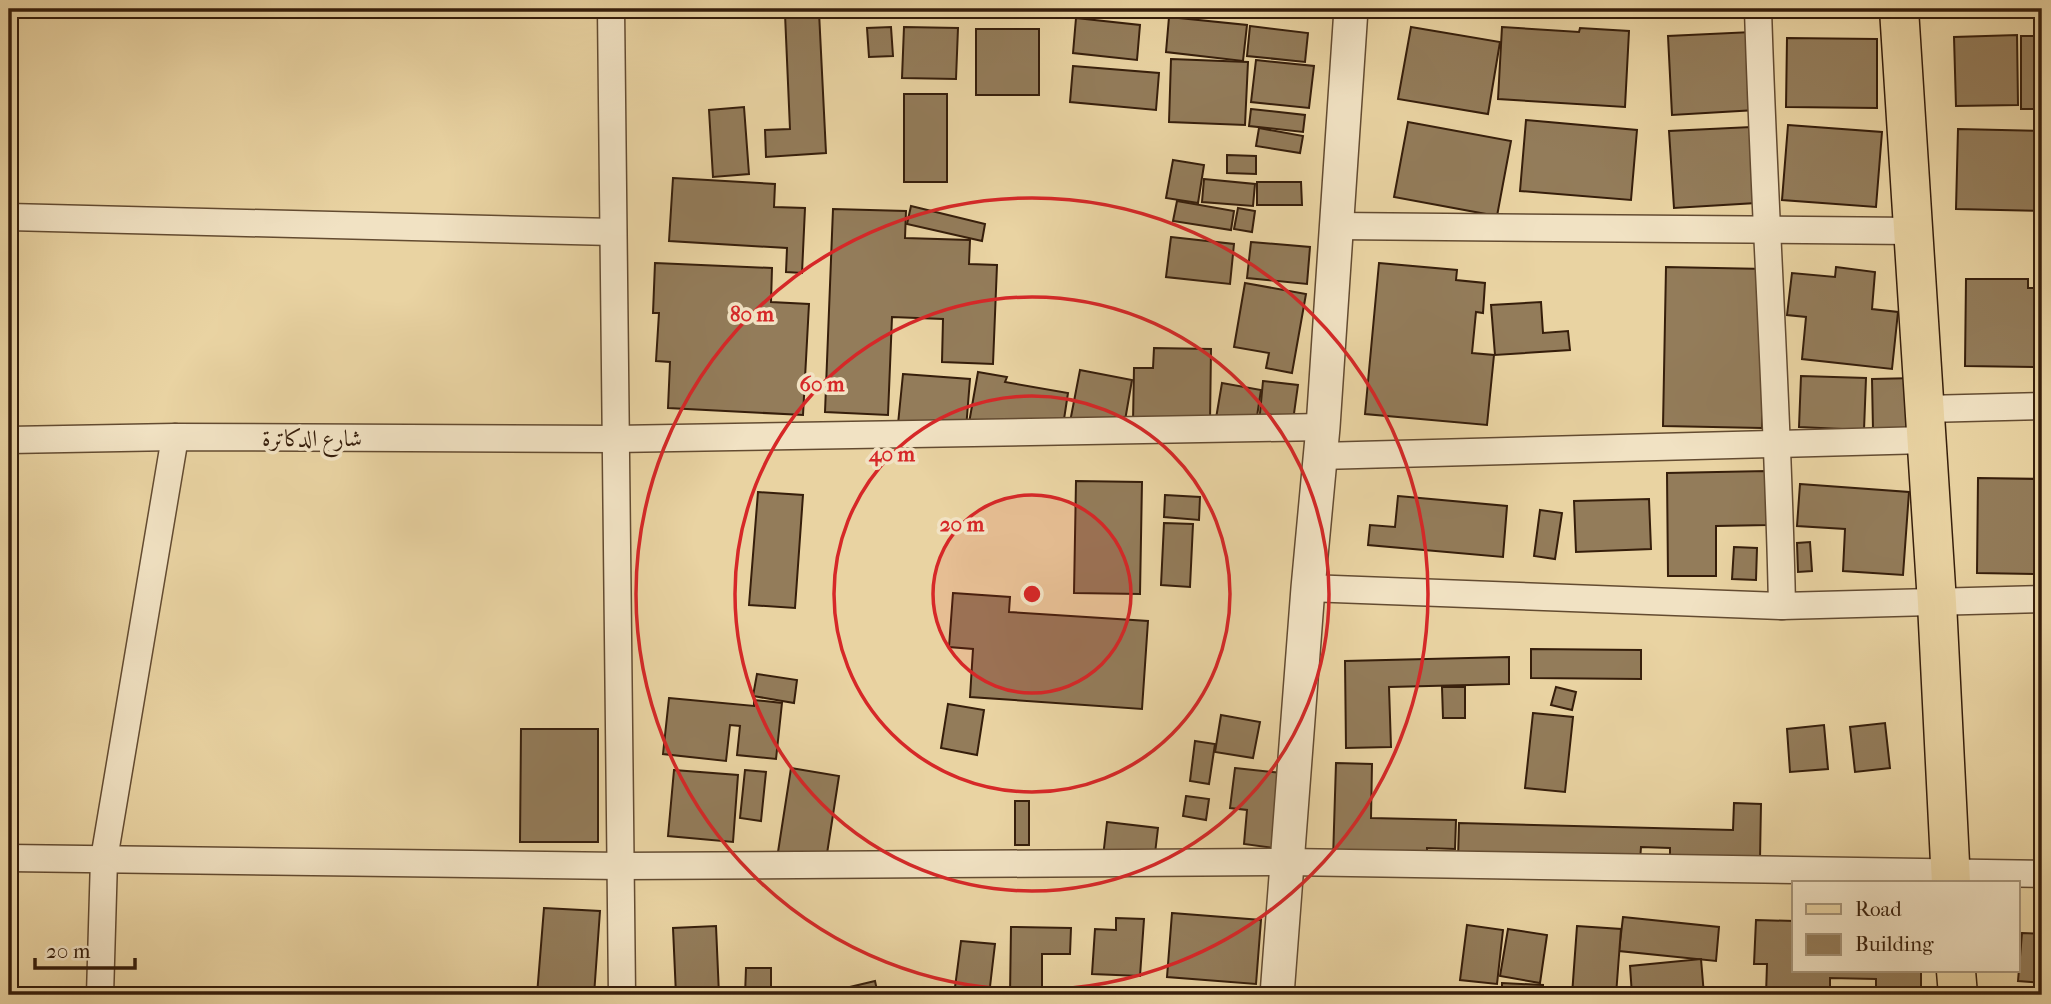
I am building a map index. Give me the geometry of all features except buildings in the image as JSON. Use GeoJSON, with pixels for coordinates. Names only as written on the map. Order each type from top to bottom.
{"type":"FeatureCollection","features":[{"type":"Feature","properties":{"kind":"main road"},"geometry":{"type":"LineString","coordinates":[[1899,9],[1937,603],[1951,878]]}},
{"type":"Feature","properties":{"kind":"main road"},"geometry":{"type":"LineString","coordinates":[[1956,972],[1958,995]]}},
{"type":"Feature","properties":{"kind":"street"},"geometry":{"type":"LineString","coordinates":[[611,9],[622,995]]}},
{"type":"Feature","properties":{"kind":"street"},"geometry":{"type":"LineString","coordinates":[[1277,995],[1308,587],[1322,442],[1351,9]]}},
{"type":"Feature","properties":{"kind":"street"},"geometry":{"type":"LineString","coordinates":[[1758,9],[1765,228],[1779,445],[1782,606]]}},
{"type":"Feature","properties":{"kind":"street"},"geometry":{"type":"LineString","coordinates":[[9,217],[613,232]]}},
{"type":"Feature","properties":{"kind":"street"},"geometry":{"type":"LineString","coordinates":[[1336,226],[1913,231]]}},
{"type":"Feature","properties":{"kind":"street","name":"شارع الدكاترة"},"geometry":{"type":"LineString","coordinates":[[9,440],[175,437],[1779,445],[2042,406]]}},
{"type":"Feature","properties":{"kind":"street"},"geometry":{"type":"LineString","coordinates":[[100,995],[104,859],[175,437]]}},
{"type":"Feature","properties":{"kind":"street"},"geometry":{"type":"LineString","coordinates":[[1308,587],[1782,606],[2042,599]]}},
{"type":"Feature","properties":{"kind":"street"},"geometry":{"type":"LineString","coordinates":[[9,859],[621,866],[1287,862],[1951,878],[2042,874]]}}]}
